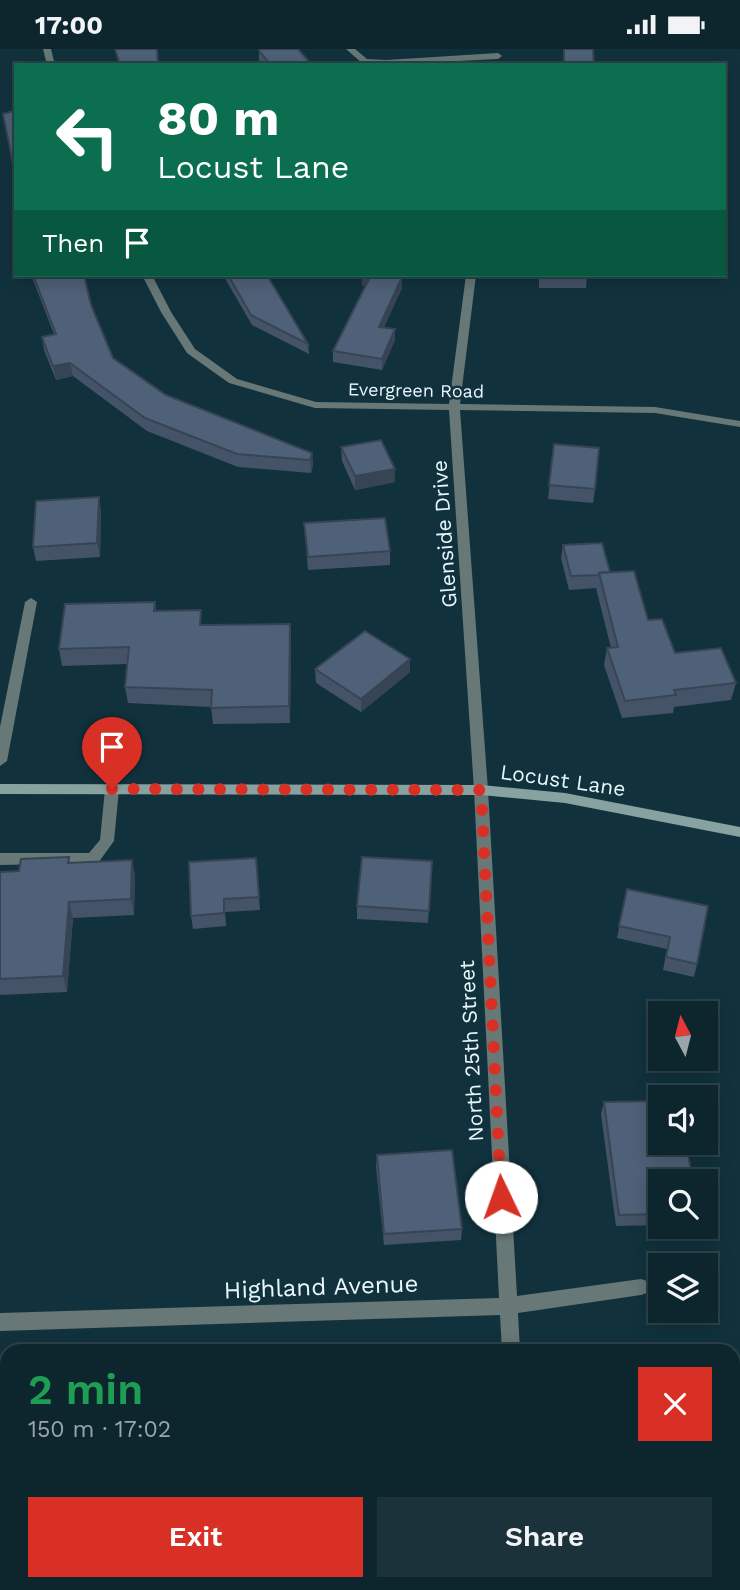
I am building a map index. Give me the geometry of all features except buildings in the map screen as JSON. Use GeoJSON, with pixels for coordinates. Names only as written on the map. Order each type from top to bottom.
{"type":"FeatureCollection","features":[{"type":"Feature","properties":{"kind":"street"},"geometry":{"type":"LineString","coordinates":[[350,49],[365,61],[386,63],[497,57]]}},
{"type":"Feature","properties":{"kind":"street","name":"Evergreen Road"},"geometry":{"type":"LineString","coordinates":[[148,277],[191,351],[233,381],[315,405],[655,410],[740,424]]}},
{"type":"Feature","properties":{"kind":"street","name":"Glenside Drive"},"geometry":{"type":"LineString","coordinates":[[471,277],[454,408],[481,790]]}},
{"type":"Feature","properties":{"kind":"street"},"geometry":{"type":"LineString","coordinates":[[0,761],[31,602]]}},
{"type":"Feature","properties":{"kind":"street","name":"Locust Lane"},"geometry":{"type":"LineString","coordinates":[[0,789],[481,790],[565,798],[740,832]]}},
{"type":"Feature","properties":{"kind":"street"},"geometry":{"type":"LineString","coordinates":[[0,859],[93,859],[107,841],[112,789]]}},
{"type":"Feature","properties":{"kind":"street","name":"North 25th Street"},"geometry":{"type":"LineString","coordinates":[[481,790],[510,1344]]}},
{"type":"Feature","properties":{"kind":"street","name":"Highland Avenue"},"geometry":{"type":"LineString","coordinates":[[0,1322],[507,1306],[641,1287]]}},
{"type":"Feature","properties":{"kind":"route"},"geometry":{"type":"LineString","coordinates":[[112,789],[481,790],[501,1197]]}}]}
